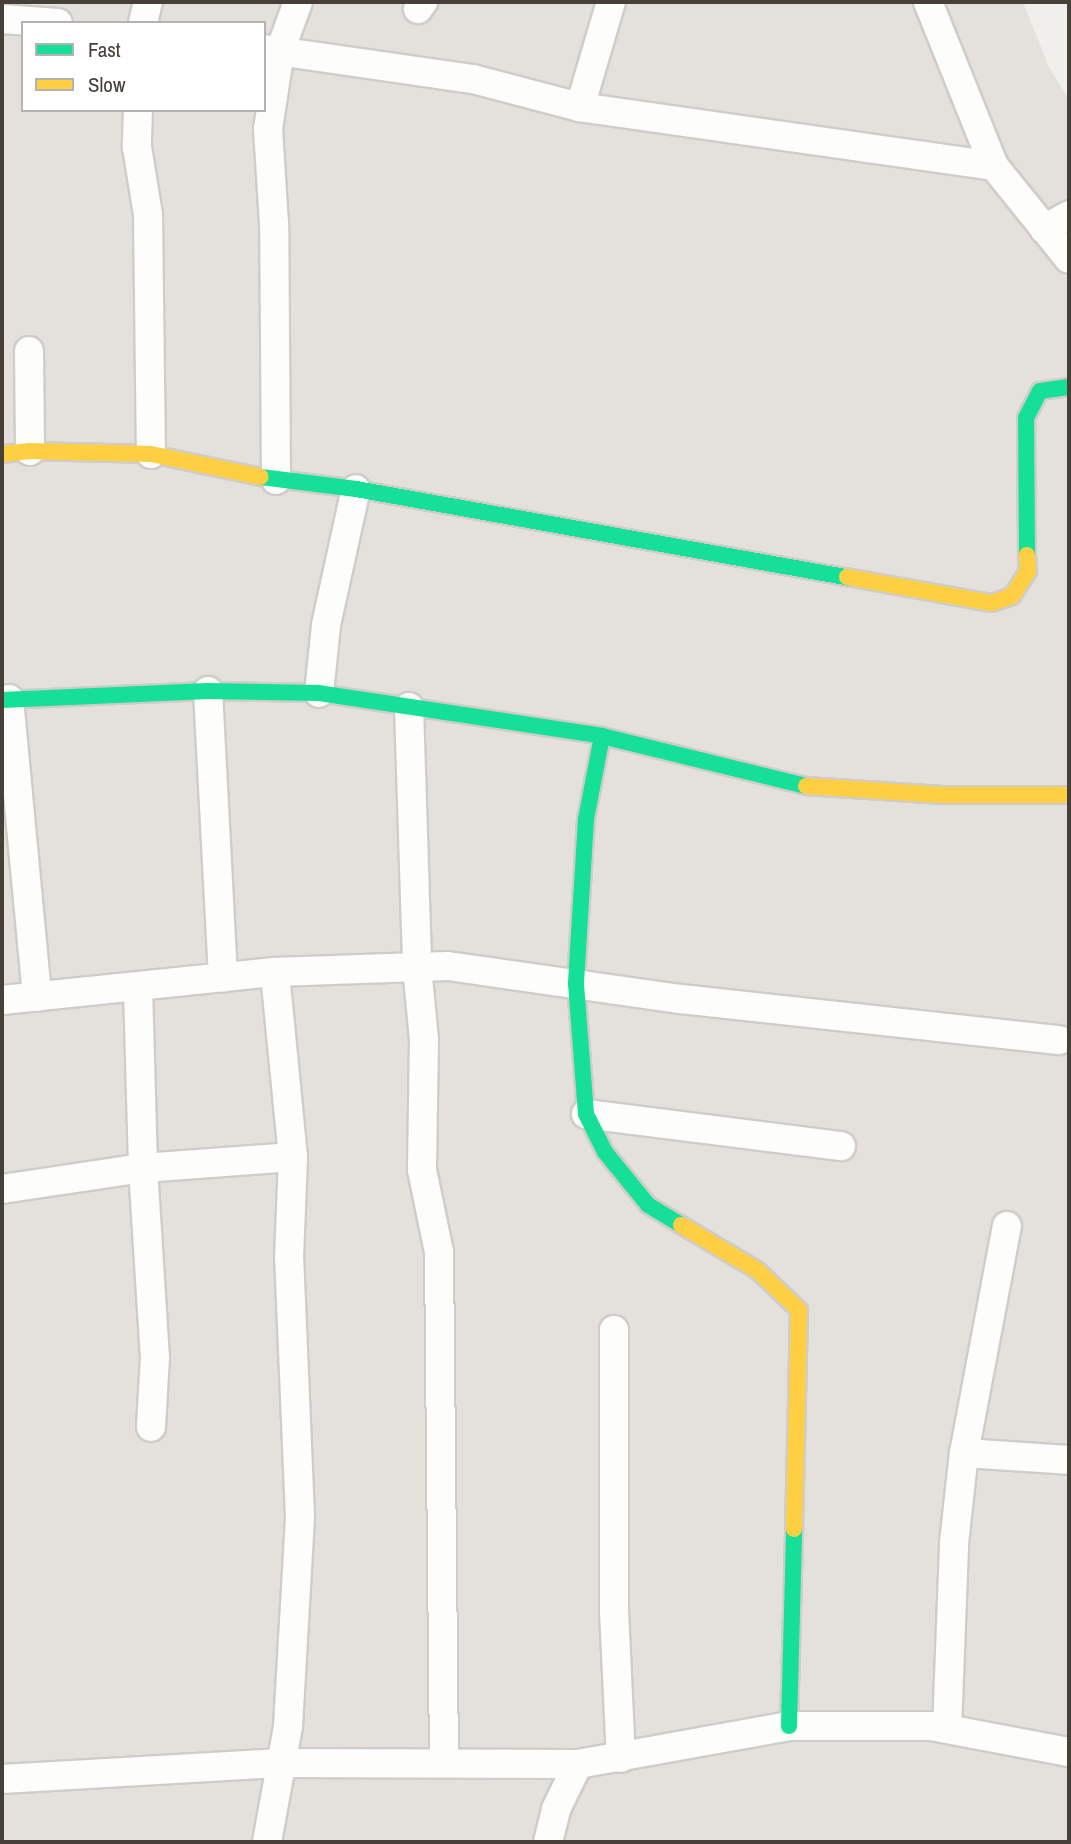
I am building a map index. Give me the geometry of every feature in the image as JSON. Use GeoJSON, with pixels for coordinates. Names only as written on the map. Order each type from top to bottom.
{"type":"FeatureCollection","features":[{"type":"Feature","properties":{"kind":"street"},"geometry":{"type":"LineString","coordinates":[[143,21],[148,2]]}},
{"type":"Feature","properties":{"kind":"street"},"geometry":{"type":"LineString","coordinates":[[276,480],[274,224],[268,129],[272,50],[298,2]]}},
{"type":"Feature","properties":{"kind":"street"},"geometry":{"type":"LineString","coordinates":[[580,107],[611,2]]}},
{"type":"Feature","properties":{"kind":"street"},"geometry":{"type":"LineString","coordinates":[[928,2],[994,166],[1069,259]]}},
{"type":"Feature","properties":{"kind":"street"},"geometry":{"type":"LineString","coordinates":[[4,20],[22,21]]}},
{"type":"Feature","properties":{"kind":"street"},"geometry":{"type":"LineString","coordinates":[[272,50],[473,79],[580,107],[994,166]]}},
{"type":"Feature","properties":{"kind":"street"},"geometry":{"type":"LineString","coordinates":[[138,112],[137,147],[148,215],[151,454]]}},
{"type":"Feature","properties":{"kind":"street"},"geometry":{"type":"LineString","coordinates":[[1044,229],[1069,215]]}},
{"type":"Feature","properties":{"kind":"street"},"geometry":{"type":"LineString","coordinates":[[29,351],[30,451]]}},
{"type":"Feature","properties":{"kind":"street"},"geometry":{"type":"LineString","coordinates":[[2,454],[30,451],[151,454],[276,480],[356,489],[992,603],[1012,596],[1028,571],[1024,451],[1026,418],[1040,391],[1069,387]]}},
{"type":"Feature","properties":{"kind":"street"},"geometry":{"type":"LineString","coordinates":[[319,693],[326,625],[356,489]]}},
{"type":"Feature","properties":{"kind":"street"},"geometry":{"type":"LineString","coordinates":[[208,691],[223,978]]}},
{"type":"Feature","properties":{"kind":"street"},"geometry":{"type":"LineString","coordinates":[[37,997],[5,700],[208,691],[319,693],[602,736],[820,789],[943,795],[1069,795]]}},
{"type":"Feature","properties":{"kind":"street"},"geometry":{"type":"LineString","coordinates":[[409,707],[417,967],[424,1040],[422,1170],[439,1252],[444,1762]]}},
{"type":"Feature","properties":{"kind":"street"},"geometry":{"type":"LineString","coordinates":[[602,736],[586,818],[576,984],[586,1114],[605,1152],[648,1205],[757,1270],[799,1310],[789,1726]]}},
{"type":"Feature","properties":{"kind":"street"},"geometry":{"type":"LineString","coordinates":[[2,1000],[275,972],[448,966],[681,999],[1059,1040]]}},
{"type":"Feature","properties":{"kind":"street"},"geometry":{"type":"LineString","coordinates":[[267,1842],[288,1726],[300,1517],[289,1258],[293,1157],[275,972]]}},
{"type":"Feature","properties":{"kind":"street"},"geometry":{"type":"LineString","coordinates":[[138,987],[143,1168],[155,1357],[151,1427]]}},
{"type":"Feature","properties":{"kind":"street"},"geometry":{"type":"LineString","coordinates":[[586,1114],[841,1146]]}},
{"type":"Feature","properties":{"kind":"street"},"geometry":{"type":"LineString","coordinates":[[2,1189],[143,1168],[293,1157]]}},
{"type":"Feature","properties":{"kind":"street"},"geometry":{"type":"LineString","coordinates":[[947,1729],[954,1543],[964,1453],[1007,1226]]}},
{"type":"Feature","properties":{"kind":"street"},"geometry":{"type":"LineString","coordinates":[[614,1330],[614,1611],[621,1758]]}},
{"type":"Feature","properties":{"kind":"street"},"geometry":{"type":"LineString","coordinates":[[964,1453],[1069,1460]]}},
{"type":"Feature","properties":{"kind":"street"},"geometry":{"type":"LineString","coordinates":[[2,1779],[282,1763],[578,1764],[789,1726],[931,1726],[1069,1752]]}},
{"type":"Feature","properties":{"kind":"street"},"geometry":{"type":"LineString","coordinates":[[548,1842],[556,1809],[578,1764]]}},
{"type":"Feature","properties":{"kind":"shaded area"},"geometry":{"type":"Polygon","coordinates":[[[2,2],[1023,2],[1049,67],[1069,100],[1069,1842],[2,1842],[2,2]]]}},
{"type":"Feature","properties":{"kind":"traffic: fast"},"geometry":{"type":"LineString","coordinates":[[1027,555],[1026,418],[1040,391],[1069,387]]}},
{"type":"Feature","properties":{"kind":"traffic: fast"},"geometry":{"type":"LineString","coordinates":[[261,477],[356,489],[847,577]]}},
{"type":"Feature","properties":{"kind":"traffic: fast"},"geometry":{"type":"LineString","coordinates":[[2,700],[208,691],[319,693],[602,736],[806,786]]}},
{"type":"Feature","properties":{"kind":"traffic: fast"},"geometry":{"type":"LineString","coordinates":[[602,736],[586,819],[576,984],[586,1114],[605,1152],[648,1205],[681,1225]]}},
{"type":"Feature","properties":{"kind":"traffic: fast"},"geometry":{"type":"LineString","coordinates":[[789,1726],[794,1529]]}},
{"type":"Feature","properties":{"kind":"traffic: slow"},"geometry":{"type":"LineString","coordinates":[[2,454],[30,451],[151,454],[261,477]]}},
{"type":"Feature","properties":{"kind":"traffic: slow"},"geometry":{"type":"LineString","coordinates":[[847,577],[992,603],[1012,596],[1028,571],[1027,555]]}},
{"type":"Feature","properties":{"kind":"traffic: slow"},"geometry":{"type":"LineString","coordinates":[[806,786],[943,795],[1069,795]]}},
{"type":"Feature","properties":{"kind":"traffic: slow"},"geometry":{"type":"LineString","coordinates":[[681,1225],[757,1270],[799,1310],[794,1529]]}}]}
